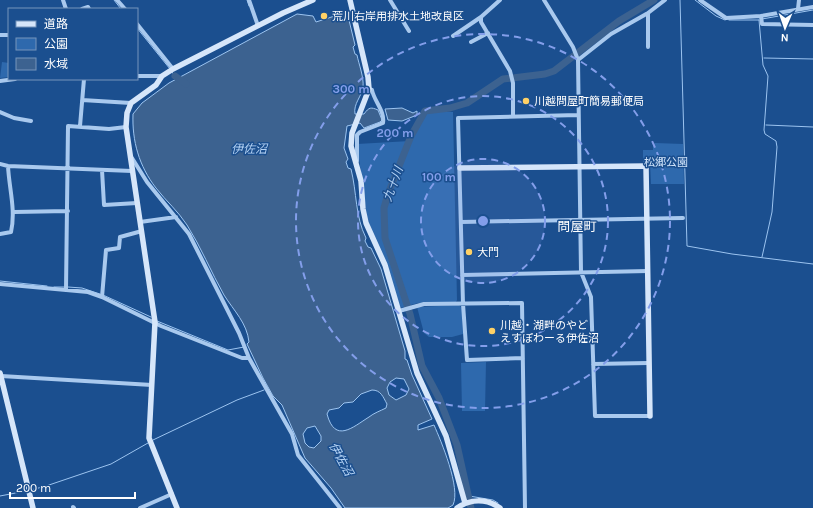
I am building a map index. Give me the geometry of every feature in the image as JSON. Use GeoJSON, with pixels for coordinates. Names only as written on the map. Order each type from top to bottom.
{"type":"FeatureCollection","features":[{"type":"Feature","properties":{"kind":"street"},"geometry":{"type":"LineString","coordinates":[[117,0],[124,8]]}},
{"type":"Feature","properties":{"kind":"street"},"geometry":{"type":"LineString","coordinates":[[249,0],[258,26]]}},
{"type":"Feature","properties":{"kind":"street"},"geometry":{"type":"LineString","coordinates":[[177,508],[149,438],[155,322],[132,171],[132,158],[126,127],[127,113],[131,103],[156,85],[162,76],[173,69],[305,2],[314,0]]}},
{"type":"Feature","properties":{"kind":"street"},"geometry":{"type":"LineString","coordinates":[[350,0],[368,77],[369,89],[355,126],[351,146],[359,173]]}},
{"type":"Feature","properties":{"kind":"street"},"geometry":{"type":"LineString","coordinates":[[390,0],[409,31]]}},
{"type":"Feature","properties":{"kind":"street"},"geometry":{"type":"LineString","coordinates":[[453,36],[481,17],[500,0]]}},
{"type":"Feature","properties":{"kind":"street"},"geometry":{"type":"LineString","coordinates":[[460,168],[579,166],[645,166],[650,416],[595,416],[594,352],[591,339],[591,297],[581,272],[579,166],[578,115],[578,60],[573,48],[544,0]]}},
{"type":"Feature","properties":{"kind":"street"},"geometry":{"type":"LineString","coordinates":[[578,60],[611,34],[648,14],[665,0]]}},
{"type":"Feature","properties":{"kind":"street"},"geometry":{"type":"LineString","coordinates":[[700,0],[726,18],[761,16],[813,7]]}},
{"type":"Feature","properties":{"kind":"street"},"geometry":{"type":"LineString","coordinates":[[798,10],[799,0]]}},
{"type":"Feature","properties":{"kind":"street"},"geometry":{"type":"LineString","coordinates":[[648,14],[648,47]]}},
{"type":"Feature","properties":{"kind":"street"},"geometry":{"type":"LineString","coordinates":[[761,16],[762,24],[813,26]]}},
{"type":"Feature","properties":{"kind":"street"},"geometry":{"type":"LineString","coordinates":[[481,17],[481,22],[510,71],[513,83],[513,116]]}},
{"type":"Feature","properties":{"kind":"street"},"geometry":{"type":"LineString","coordinates":[[138,25],[173,69]]}},
{"type":"Feature","properties":{"kind":"street"},"geometry":{"type":"LineString","coordinates":[[471,42],[488,33]]}},
{"type":"Feature","properties":{"kind":"street"},"geometry":{"type":"LineString","coordinates":[[138,76],[162,76]]}},
{"type":"Feature","properties":{"kind":"street"},"geometry":{"type":"LineString","coordinates":[[80,126],[84,80]]}},
{"type":"Feature","properties":{"kind":"street"},"geometry":{"type":"LineString","coordinates":[[369,89],[372,90],[376,104],[382,111],[383,123],[360,132],[357,135],[356,154],[366,224],[385,265],[402,310],[417,373],[446,436],[466,503]]}},
{"type":"Feature","properties":{"kind":"street"},"geometry":{"type":"LineString","coordinates":[[82,100],[131,103]]}},
{"type":"Feature","properties":{"kind":"street"},"geometry":{"type":"LineString","coordinates":[[0,112],[14,118],[31,121]]}},
{"type":"Feature","properties":{"kind":"street"},"geometry":{"type":"LineString","coordinates":[[523,358],[467,360],[463,304],[458,118],[578,115]]}},
{"type":"Feature","properties":{"kind":"street"},"geometry":{"type":"LineString","coordinates":[[66,290],[68,126],[109,129],[126,127]]}},
{"type":"Feature","properties":{"kind":"street"},"geometry":{"type":"LineString","coordinates":[[132,158],[147,182],[189,234],[250,358],[292,434],[298,455],[340,508]]}},
{"type":"Feature","properties":{"kind":"street"},"geometry":{"type":"LineString","coordinates":[[0,164],[8,166],[132,171]]}},
{"type":"Feature","properties":{"kind":"street"},"geometry":{"type":"LineString","coordinates":[[0,234],[11,232],[14,212],[9,187],[8,166]]}},
{"type":"Feature","properties":{"kind":"street"},"geometry":{"type":"LineString","coordinates":[[102,170],[104,205],[137,203]]}},
{"type":"Feature","properties":{"kind":"street"},"geometry":{"type":"LineString","coordinates":[[14,212],[68,211]]}},
{"type":"Feature","properties":{"kind":"street"},"geometry":{"type":"LineString","coordinates":[[140,222],[176,218]]}},
{"type":"Feature","properties":{"kind":"street"},"geometry":{"type":"LineString","coordinates":[[461,222],[683,218]]}},
{"type":"Feature","properties":{"kind":"street"},"geometry":{"type":"LineString","coordinates":[[102,297],[106,250],[119,248],[120,237],[142,231]]}},
{"type":"Feature","properties":{"kind":"street"},"geometry":{"type":"LineString","coordinates":[[462,276],[648,271]]}},
{"type":"Feature","properties":{"kind":"street"},"geometry":{"type":"LineString","coordinates":[[0,284],[78,290],[102,297],[155,322],[242,358],[250,358]]}},
{"type":"Feature","properties":{"kind":"street"},"geometry":{"type":"LineString","coordinates":[[402,310],[424,304],[522,303],[525,508]]}},
{"type":"Feature","properties":{"kind":"street"},"geometry":{"type":"LineString","coordinates":[[594,364],[648,363]]}},
{"type":"Feature","properties":{"kind":"street"},"geometry":{"type":"LineString","coordinates":[[33,508],[0,375],[152,385]]}},
{"type":"Feature","properties":{"kind":"street"},"geometry":{"type":"LineString","coordinates":[[140,508],[172,494]]}},
{"type":"Feature","properties":{"kind":"street"},"geometry":{"type":"LineString","coordinates":[[457,508],[474,500],[489,502],[500,508]]}},
{"type":"Feature","properties":{"kind":"green space"},"geometry":{"type":"Polygon","coordinates":[[[2,62],[8,63],[8,77],[0,78],[2,62]]]}},
{"type":"Feature","properties":{"kind":"green space"},"geometry":{"type":"Polygon","coordinates":[[[430,111],[453,112],[457,300],[456,302],[418,303],[400,308],[368,225],[357,144],[410,141],[423,117],[430,111]]]}},
{"type":"Feature","properties":{"kind":"green space","name":"松郷公園"},"geometry":{"type":"Polygon","coordinates":[[[655,143],[683,144],[684,184],[651,184],[650,162],[643,162],[643,150],[653,150],[653,145],[655,143]]]}},
{"type":"Feature","properties":{"kind":"green space"},"geometry":{"type":"Polygon","coordinates":[[[459,305],[462,308],[463,334],[452,337],[429,337],[424,333],[417,307],[459,305]]]}},
{"type":"Feature","properties":{"kind":"green space"},"geometry":{"type":"Polygon","coordinates":[[[486,362],[485,411],[462,411],[461,363],[486,362]]]}},
{"type":"Feature","properties":{"kind":"water","name":"伊佐沼"},"geometry":{"type":"Polygon","coordinates":[[[347,12],[355,45],[353,47],[355,54],[357,55],[363,83],[362,90],[355,107],[355,114],[364,114],[370,108],[374,108],[378,110],[382,120],[364,128],[360,123],[347,126],[344,148],[348,159],[346,162],[348,168],[351,169],[358,213],[362,230],[366,238],[365,241],[368,247],[371,248],[381,269],[405,351],[405,359],[407,360],[412,375],[432,419],[418,425],[418,430],[434,425],[449,465],[455,497],[453,505],[448,508],[345,508],[331,488],[305,458],[282,405],[273,396],[247,344],[249,342],[248,335],[240,317],[224,295],[187,225],[150,180],[141,162],[135,143],[133,114],[142,103],[169,83],[297,14],[313,16],[316,22],[347,12]],[[396,378],[390,382],[387,388],[389,395],[396,400],[406,395],[409,389],[404,379],[396,378]],[[372,390],[361,394],[353,402],[344,403],[339,408],[329,410],[327,414],[330,423],[335,429],[340,431],[351,428],[373,414],[386,408],[387,404],[378,391],[372,390]],[[315,426],[307,428],[303,434],[305,443],[309,447],[314,448],[321,441],[321,436],[315,426]]]}},
{"type":"Feature","properties":{"kind":"water"},"geometry":{"type":"Polygon","coordinates":[[[402,108],[413,113],[417,111],[417,115],[402,121],[388,120],[385,109],[402,108]]]}},
{"type":"Feature","properties":{"kind":"waterway"},"geometry":{"type":"LineString","coordinates":[[114,0],[120,8]]}},
{"type":"Feature","properties":{"kind":"waterway"},"geometry":{"type":"LineString","coordinates":[[247,0],[249,6]]}},
{"type":"Feature","properties":{"kind":"waterway","name":"九十川"},"geometry":{"type":"LineString","coordinates":[[471,508],[457,445],[439,398],[422,366],[410,314],[385,238],[384,208],[388,194],[411,136],[425,111],[450,108],[467,103],[503,79],[545,74],[554,71],[619,21],[654,0]]}},
{"type":"Feature","properties":{"kind":"waterway"},"geometry":{"type":"LineString","coordinates":[[680,0],[687,246],[732,254],[813,264]]}},
{"type":"Feature","properties":{"kind":"waterway"},"geometry":{"type":"LineString","coordinates":[[695,0],[716,16],[725,20]]}},
{"type":"Feature","properties":{"kind":"waterway"},"geometry":{"type":"LineString","coordinates":[[762,19],[813,10]]}},
{"type":"Feature","properties":{"kind":"waterway"},"geometry":{"type":"LineString","coordinates":[[729,20],[759,20]]}},
{"type":"Feature","properties":{"kind":"waterway"},"geometry":{"type":"LineString","coordinates":[[759,20],[763,65],[768,76],[764,130],[765,134],[776,141],[777,147],[772,212],[762,257]]}},
{"type":"Feature","properties":{"kind":"waterway"},"geometry":{"type":"LineString","coordinates":[[138,29],[170,69]]}},
{"type":"Feature","properties":{"kind":"waterway"},"geometry":{"type":"LineString","coordinates":[[764,58],[813,59]]}},
{"type":"Feature","properties":{"kind":"waterway","name":"伊佐沼"},"geometry":{"type":"LineString","coordinates":[[172,72],[175,76]]}},
{"type":"Feature","properties":{"kind":"waterway","name":"伊佐沼"},"geometry":{"type":"LineString","coordinates":[[175,76],[186,84]]}},
{"type":"Feature","properties":{"kind":"waterway"},"geometry":{"type":"LineString","coordinates":[[766,125],[813,127]]}},
{"type":"Feature","properties":{"kind":"waterway"},"geometry":{"type":"LineString","coordinates":[[0,281],[47,286]]}},
{"type":"Feature","properties":{"kind":"waterway"},"geometry":{"type":"LineString","coordinates":[[54,287],[65,287]]}},
{"type":"Feature","properties":{"kind":"waterway"},"geometry":{"type":"LineString","coordinates":[[68,287],[82,288],[100,294]]}},
{"type":"Feature","properties":{"kind":"waterway"},"geometry":{"type":"LineString","coordinates":[[103,295],[151,317]]}},
{"type":"Feature","properties":{"kind":"waterway"},"geometry":{"type":"LineString","coordinates":[[157,321],[228,350],[244,347]]}},
{"type":"Feature","properties":{"kind":"waterway"},"geometry":{"type":"LineString","coordinates":[[153,440],[237,400],[264,390]]}},
{"type":"Feature","properties":{"kind":"waterway"},"geometry":{"type":"LineString","coordinates":[[31,490],[111,464],[148,443]]}},
{"type":"Feature","properties":{"kind":"waterway"},"geometry":{"type":"LineString","coordinates":[[0,496],[26,491]]}},
{"type":"Feature","properties":{"kind":"waterway"},"geometry":{"type":"LineString","coordinates":[[469,496],[493,500],[498,503]]}},
{"type":"Feature","properties":{"kind":"place","name":"荒川右岸用排水土地改良区"},"geometry":{"type":"Point","coordinates":[324,16]}},
{"type":"Feature","properties":{"kind":"place","name":"川越問屋町簡易郵便局"},"geometry":{"type":"Point","coordinates":[526,101]}},
{"type":"Feature","properties":{"kind":"place","name":"大門"},"geometry":{"type":"Point","coordinates":[469,252]}},
{"type":"Feature","properties":{"kind":"place","name":"川越・湖畔のやど えすぽわーる伊佐沼"},"geometry":{"type":"Point","coordinates":[492,331]}},
{"type":"Feature","properties":{"kind":"district","name":"問屋町"},"geometry":{"type":"Point","coordinates":[577,226]}}]}
